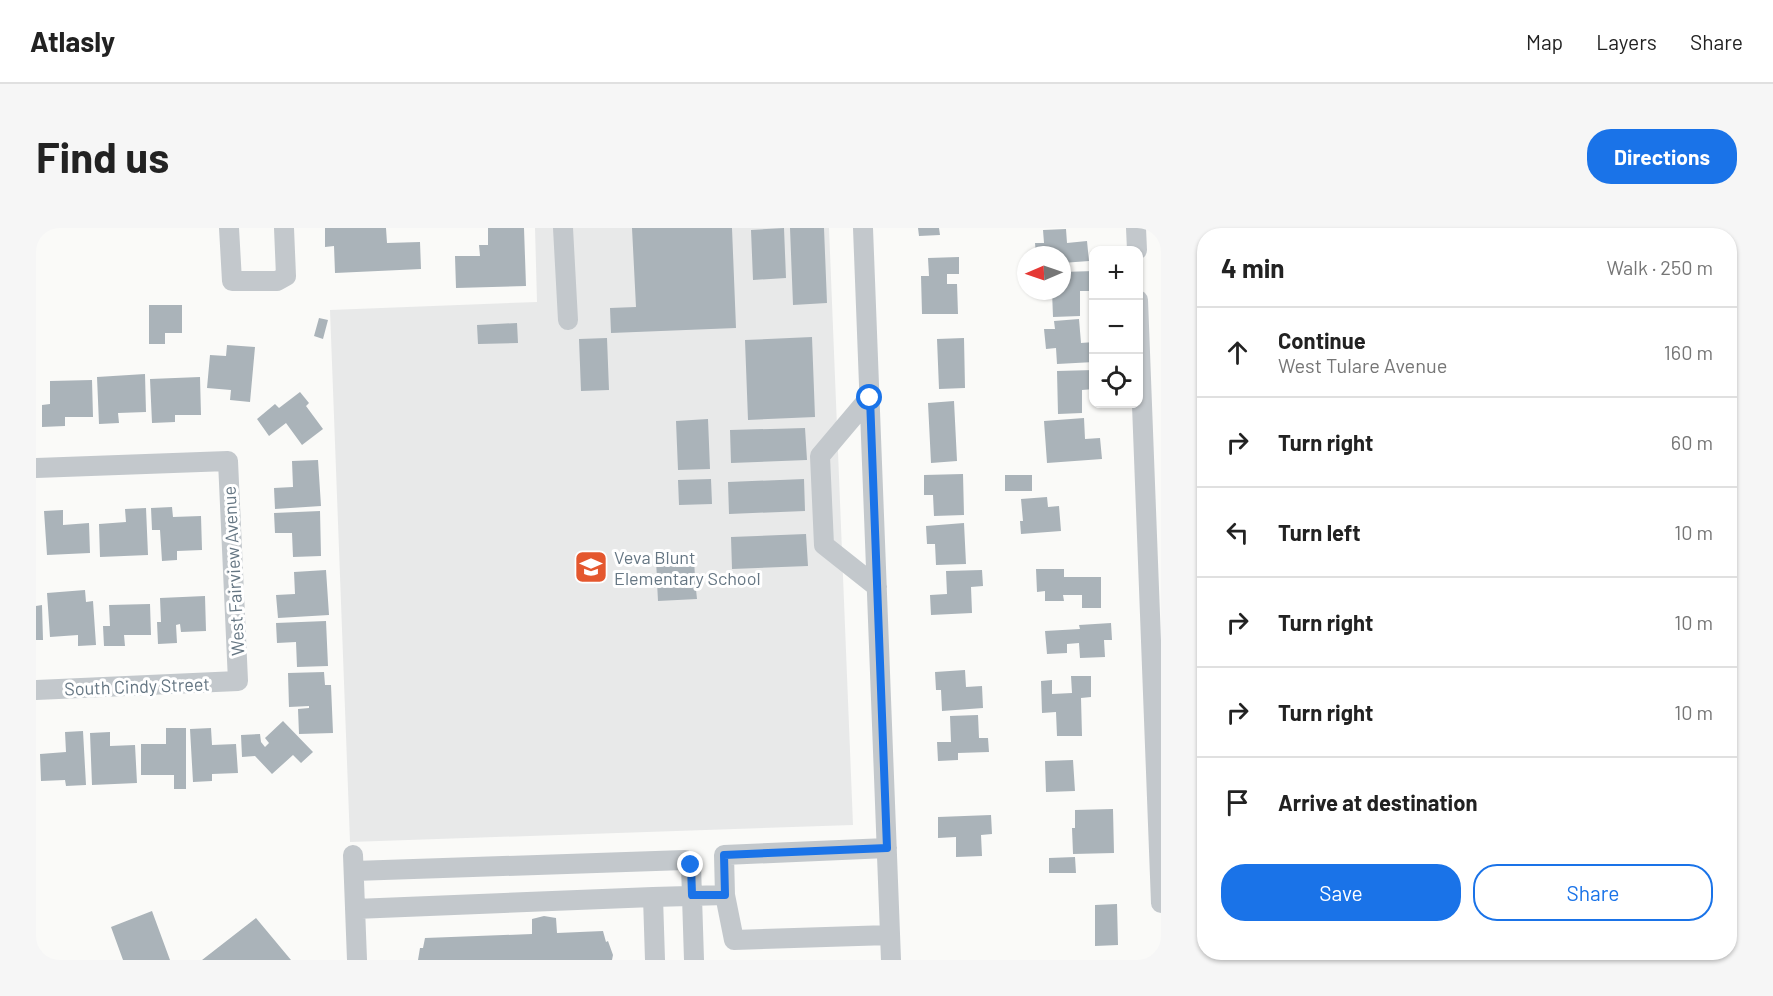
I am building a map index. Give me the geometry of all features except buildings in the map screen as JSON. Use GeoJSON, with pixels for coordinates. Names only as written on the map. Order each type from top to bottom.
{"type":"FeatureCollection","features":[{"type":"Feature","properties":{"kind":"street"},"geometry":{"type":"LineString","coordinates":[[229,228],[232,281],[277,281],[286,276],[284,228]]}},
{"type":"Feature","properties":{"kind":"street"},"geometry":{"type":"LineString","coordinates":[[563,228],[568,320]]}},
{"type":"Feature","properties":{"kind":"street"},"geometry":{"type":"LineString","coordinates":[[863,228],[891,960]]}},
{"type":"Feature","properties":{"kind":"street"},"geometry":{"type":"LineString","coordinates":[[1136,228],[1137,246]]}},
{"type":"Feature","properties":{"kind":"street"},"geometry":{"type":"LineString","coordinates":[[1140,354],[1161,903]]}},
{"type":"Feature","properties":{"kind":"street"},"geometry":{"type":"LineString","coordinates":[[870,398],[820,456],[824,545],[877,587]]}},
{"type":"Feature","properties":{"kind":"street","name":"West Fairview Avenue"},"geometry":{"type":"LineString","coordinates":[[36,468],[228,461],[238,681]]}},
{"type":"Feature","properties":{"kind":"street","name":"South Cindy Street"},"geometry":{"type":"LineString","coordinates":[[36,690],[238,681]]}},
{"type":"Feature","properties":{"kind":"street"},"geometry":{"type":"LineString","coordinates":[[887,848],[724,855],[725,895],[734,940],[890,935]]}},
{"type":"Feature","properties":{"kind":"street"},"geometry":{"type":"LineString","coordinates":[[357,960],[353,863],[685,860],[691,865],[694,960]]}},
{"type":"Feature","properties":{"kind":"street"},"geometry":{"type":"LineString","coordinates":[[355,909],[725,895]]}},
{"type":"Feature","properties":{"kind":"street"},"geometry":{"type":"LineString","coordinates":[[653,897],[655,960]]}},
{"type":"Feature","properties":{"kind":"shaded area","name":"Veva Blunt Elementary School"},"geometry":{"type":"Polygon","coordinates":[[[535,228],[829,228],[853,825],[350,842],[330,310],[537,302],[535,228]]]}},
{"type":"Feature","properties":{"kind":"place","name":"Veva Blunt Elementary School"},"geometry":{"type":"Point","coordinates":[591,567]}},
{"type":"Feature","properties":{"kind":"route"},"geometry":{"type":"LineString","coordinates":[[691,865],[692,895],[725,895],[724,855],[887,848],[870,398]]}}]}
